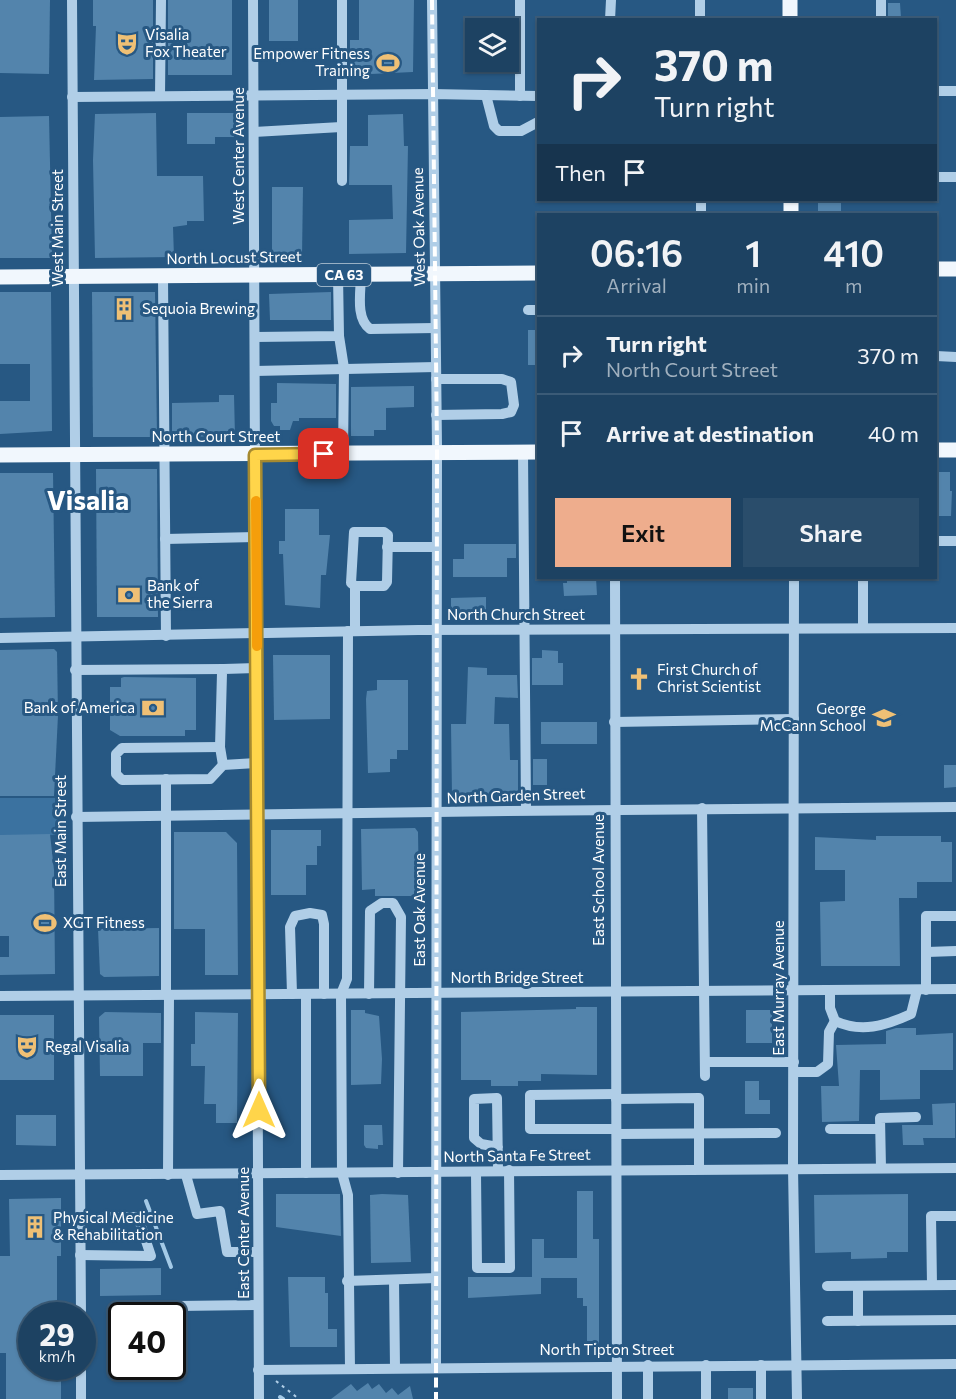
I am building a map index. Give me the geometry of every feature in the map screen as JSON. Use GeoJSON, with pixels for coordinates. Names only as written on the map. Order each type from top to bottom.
{"type":"FeatureCollection","features":[{"type":"Feature","properties":{"kind":"main road"},"geometry":{"type":"LineString","coordinates":[[790,0],[790,18]]}},
{"type":"Feature","properties":{"kind":"main road"},"geometry":{"type":"LineString","coordinates":[[937,269],[956,268]]}},
{"type":"Feature","properties":{"kind":"main road","name":"North Locust Street"},"geometry":{"type":"LineString","coordinates":[[74,277],[361,274],[434,276],[537,273]]}},
{"type":"Feature","properties":{"kind":"main road","name":"CA 63"},"geometry":{"type":"LineString","coordinates":[[0,277],[74,277]]}},
{"type":"Feature","properties":{"kind":"main road"},"geometry":{"type":"LineString","coordinates":[[937,450],[956,450]]}},
{"type":"Feature","properties":{"kind":"main road","name":"North Court Street"},"geometry":{"type":"LineString","coordinates":[[0,455],[164,456],[537,452]]}},
{"type":"Feature","properties":{"kind":"street","name":"West Main Street"},"geometry":{"type":"LineString","coordinates":[[72,0],[75,455]]}},
{"type":"Feature","properties":{"kind":"street"},"geometry":{"type":"LineString","coordinates":[[160,0],[160,96]]}},
{"type":"Feature","properties":{"kind":"street","name":"West Center Avenue"},"geometry":{"type":"LineString","coordinates":[[253,0],[255,455]]}},
{"type":"Feature","properties":{"kind":"street"},"geometry":{"type":"LineString","coordinates":[[342,0],[342,181]]}},
{"type":"Feature","properties":{"kind":"street","name":"West Oak Avenue"},"geometry":{"type":"LineString","coordinates":[[432,0],[436,453]]}},
{"type":"Feature","properties":{"kind":"street"},"geometry":{"type":"LineString","coordinates":[[520,0],[520,96]]}},
{"type":"Feature","properties":{"kind":"street"},"geometry":{"type":"LineString","coordinates":[[610,0],[610,18]]}},
{"type":"Feature","properties":{"kind":"street"},"geometry":{"type":"LineString","coordinates":[[700,0],[700,18]]}},
{"type":"Feature","properties":{"kind":"street"},"geometry":{"type":"LineString","coordinates":[[881,0],[881,18]]}},
{"type":"Feature","properties":{"kind":"street"},"geometry":{"type":"LineString","coordinates":[[937,91],[956,91]]}},
{"type":"Feature","properties":{"kind":"street"},"geometry":{"type":"LineString","coordinates":[[72,97],[341,94],[537,96]]}},
{"type":"Feature","properties":{"kind":"street"},"geometry":{"type":"LineString","coordinates":[[486,96],[494,126],[500,131],[521,131],[537,123]]}},
{"type":"Feature","properties":{"kind":"street"},"geometry":{"type":"LineString","coordinates":[[254,132],[341,128]]}},
{"type":"Feature","properties":{"kind":"street"},"geometry":{"type":"LineString","coordinates":[[937,177],[956,177]]}},
{"type":"Feature","properties":{"kind":"street"},"geometry":{"type":"LineString","coordinates":[[361,274],[361,316],[369,329],[435,328]]}},
{"type":"Feature","properties":{"kind":"street"},"geometry":{"type":"LineString","coordinates":[[338,275],[339,336],[344,368],[343,454]]}},
{"type":"Feature","properties":{"kind":"street"},"geometry":{"type":"LineString","coordinates":[[163,277],[166,636]]}},
{"type":"Feature","properties":{"kind":"street"},"geometry":{"type":"LineString","coordinates":[[255,337],[339,336]]}},
{"type":"Feature","properties":{"kind":"street"},"geometry":{"type":"LineString","coordinates":[[937,356],[956,357]]}},
{"type":"Feature","properties":{"kind":"street"},"geometry":{"type":"LineString","coordinates":[[255,371],[436,367]]}},
{"type":"Feature","properties":{"kind":"street"},"geometry":{"type":"LineString","coordinates":[[436,380],[502,379],[511,381],[514,405],[511,412],[502,414],[436,415]]}},
{"type":"Feature","properties":{"kind":"street"},"geometry":{"type":"LineString","coordinates":[[523,452],[526,809]]}},
{"type":"Feature","properties":{"kind":"street","name":"East Oak Avenue"},"geometry":{"type":"LineString","coordinates":[[436,453],[436,1367]]}},
{"type":"Feature","properties":{"kind":"street","name":"East Main Street"},"geometry":{"type":"LineString","coordinates":[[75,455],[81,1302]]}},
{"type":"Feature","properties":{"kind":"street","name":"East Center Avenue"},"geometry":{"type":"LineString","coordinates":[[255,455],[259,1399]]}},
{"type":"Feature","properties":{"kind":"street"},"geometry":{"type":"LineString","coordinates":[[354,532],[384,532],[388,535],[387,582],[384,586],[355,586],[351,583],[354,532]]}},
{"type":"Feature","properties":{"kind":"street"},"geometry":{"type":"LineString","coordinates":[[165,539],[256,537]]}},
{"type":"Feature","properties":{"kind":"street"},"geometry":{"type":"LineString","coordinates":[[937,541],[956,542]]}},
{"type":"Feature","properties":{"kind":"street"},"geometry":{"type":"LineString","coordinates":[[387,547],[436,547]]}},
{"type":"Feature","properties":{"kind":"street","name":"East School Avenue"},"geometry":{"type":"LineString","coordinates":[[615,579],[617,1399]]}},
{"type":"Feature","properties":{"kind":"street","name":"East Murray Avenue"},"geometry":{"type":"LineString","coordinates":[[794,579],[794,1168],[798,1399]]}},
{"type":"Feature","properties":{"kind":"street"},"geometry":{"type":"LineString","coordinates":[[863,579],[863,628]]}},
{"type":"Feature","properties":{"kind":"street"},"geometry":{"type":"LineString","coordinates":[[350,1368],[348,1194],[342,1173],[341,994],[347,979],[346,814],[355,586]]}},
{"type":"Feature","properties":{"kind":"street","name":"North Church Street"},"geometry":{"type":"LineString","coordinates":[[0,638],[436,630],[956,628]]}},
{"type":"Feature","properties":{"kind":"street"},"geometry":{"type":"LineString","coordinates":[[75,670],[257,668]]}},
{"type":"Feature","properties":{"kind":"street"},"geometry":{"type":"LineString","coordinates":[[223,765],[220,747],[220,683],[224,669]]}},
{"type":"Feature","properties":{"kind":"street"},"geometry":{"type":"LineString","coordinates":[[614,722],[794,719]]}},
{"type":"Feature","properties":{"kind":"street"},"geometry":{"type":"LineString","coordinates":[[220,747],[122,748],[116,754],[116,774],[122,780],[210,779],[223,765],[257,763]]}},
{"type":"Feature","properties":{"kind":"street"},"geometry":{"type":"LineString","coordinates":[[166,779],[168,1175]]}},
{"type":"Feature","properties":{"kind":"street","name":"North Garden Street"},"geometry":{"type":"LineString","coordinates":[[76,817],[435,813],[526,809],[956,807]]}},
{"type":"Feature","properties":{"kind":"street"},"geometry":{"type":"LineString","coordinates":[[702,808],[705,1076]]}},
{"type":"Feature","properties":{"kind":"street"},"geometry":{"type":"LineString","coordinates":[[369,994],[370,911],[382,903],[393,903],[401,917],[398,1173]]}},
{"type":"Feature","properties":{"kind":"street"},"geometry":{"type":"LineString","coordinates":[[292,994],[290,927],[295,916],[310,913],[322,915],[324,924],[324,994]]}},
{"type":"Feature","properties":{"kind":"street"},"geometry":{"type":"LineString","coordinates":[[835,1021],[857,1028],[871,1028],[911,1014],[921,990],[927,952],[926,916],[956,916]]}},
{"type":"Feature","properties":{"kind":"street"},"geometry":{"type":"LineString","coordinates":[[927,952],[956,951]]}},
{"type":"Feature","properties":{"kind":"street","name":"North Bridge Street"},"geometry":{"type":"LineString","coordinates":[[0,996],[956,989]]}},
{"type":"Feature","properties":{"kind":"street"},"geometry":{"type":"LineString","coordinates":[[705,1062],[794,1067],[817,1072],[828,1064],[829,1032],[835,1021],[830,1008],[830,990]]}},
{"type":"Feature","properties":{"kind":"street"},"geometry":{"type":"LineString","coordinates":[[306,994],[306,1173]]}},
{"type":"Feature","properties":{"kind":"street"},"geometry":{"type":"LineString","coordinates":[[699,1169],[699,1133],[699,1098],[530,1095],[530,1129],[699,1133],[776,1132]]}},
{"type":"Feature","properties":{"kind":"street"},"geometry":{"type":"LineString","coordinates":[[476,1173],[477,1268],[510,1268],[503,1170],[498,1147],[497,1098],[474,1099],[474,1138],[481,1144],[498,1147]]}},
{"type":"Feature","properties":{"kind":"street"},"geometry":{"type":"LineString","coordinates":[[880,1168],[880,1118],[916,1118]]}},
{"type":"Feature","properties":{"kind":"street"},"geometry":{"type":"LineString","coordinates":[[830,1129],[880,1129]]}},
{"type":"Feature","properties":{"kind":"street","name":"North Santa Fe Street"},"geometry":{"type":"LineString","coordinates":[[0,1175],[956,1168]]}},
{"type":"Feature","properties":{"kind":"street"},"geometry":{"type":"LineString","coordinates":[[186,1175],[197,1214],[220,1211],[227,1251],[258,1252]]}},
{"type":"Feature","properties":{"kind":"street"},"geometry":{"type":"LineString","coordinates":[[932,1285],[931,1216],[956,1216]]}},
{"type":"Feature","properties":{"kind":"street"},"geometry":{"type":"LineString","coordinates":[[80,1255],[152,1256],[138,1217],[105,1217]]}},
{"type":"Feature","properties":{"kind":"street"},"geometry":{"type":"LineString","coordinates":[[348,1281],[436,1278]]}},
{"type":"Feature","properties":{"kind":"street"},"geometry":{"type":"LineString","coordinates":[[394,1280],[396,1368]]}},
{"type":"Feature","properties":{"kind":"street"},"geometry":{"type":"LineString","coordinates":[[827,1287],[956,1285]]}},
{"type":"Feature","properties":{"kind":"street"},"geometry":{"type":"LineString","coordinates":[[858,1286],[858,1321]]}},
{"type":"Feature","properties":{"kind":"street"},"geometry":{"type":"LineString","coordinates":[[186,1306],[258,1305]]}},
{"type":"Feature","properties":{"kind":"street"},"geometry":{"type":"LineString","coordinates":[[826,1322],[956,1320]]}},
{"type":"Feature","properties":{"kind":"street","name":"North Tipton Street"},"geometry":{"type":"LineString","coordinates":[[258,1370],[617,1365],[956,1364]]}},
{"type":"Feature","properties":{"kind":"street"},"geometry":{"type":"LineString","coordinates":[[648,1365],[648,1399]]}},
{"type":"Feature","properties":{"kind":"street"},"geometry":{"type":"LineString","coordinates":[[706,1365],[706,1399]]}},
{"type":"Feature","properties":{"kind":"street"},"geometry":{"type":"LineString","coordinates":[[761,1365],[761,1399]]}},
{"type":"Feature","properties":{"kind":"street"},"geometry":{"type":"LineString","coordinates":[[81,1380],[81,1399]]}},
{"type":"Feature","properties":{"kind":"path"},"geometry":{"type":"LineString","coordinates":[[236,108],[238,112]]}},
{"type":"Feature","properties":{"kind":"path"},"geometry":{"type":"LineString","coordinates":[[276,1370],[276,1382],[299,1399]]}},
{"type":"Feature","properties":{"kind":"shaded area"},"geometry":{"type":"Polygon","coordinates":[[[0,798],[58,798],[58,835],[0,836],[0,798]]]}},
{"type":"Feature","properties":{"kind":"building"},"geometry":{"type":"Polygon","coordinates":[[[0,0],[50,0],[49,74],[0,73],[0,0]]]}},
{"type":"Feature","properties":{"kind":"building","name":"Visalia Fox Theater"},"geometry":{"type":"Polygon","coordinates":[[[93,0],[153,0],[153,79],[94,80],[96,26],[93,26],[93,0]]]}},
{"type":"Feature","properties":{"kind":"building"},"geometry":{"type":"Polygon","coordinates":[[[168,0],[232,0],[232,75],[168,75],[168,0]]]}},
{"type":"Feature","properties":{"kind":"building"},"geometry":{"type":"Polygon","coordinates":[[[269,0],[298,0],[298,41],[269,41],[269,0]]]}},
{"type":"Feature","properties":{"kind":"building"},"geometry":{"type":"Polygon","coordinates":[[[359,0],[414,0],[413,72],[350,75],[350,40],[359,40],[359,0]]]}},
{"type":"Feature","properties":{"kind":"building"},"geometry":{"type":"Polygon","coordinates":[[[888,3],[900,3],[901,18],[888,18],[888,3]]]}},
{"type":"Feature","properties":{"kind":"building"},"geometry":{"type":"Polygon","coordinates":[[[156,113],[157,176],[203,176],[204,221],[187,221],[187,225],[173,227],[174,257],[95,258],[93,160],[95,114],[156,113]]]}},
{"type":"Feature","properties":{"kind":"building"},"geometry":{"type":"Polygon","coordinates":[[[187,113],[234,113],[234,137],[215,137],[215,144],[187,144],[187,113]]]}},
{"type":"Feature","properties":{"kind":"building"},"geometry":{"type":"Polygon","coordinates":[[[403,114],[404,146],[408,146],[406,253],[349,254],[349,220],[393,219],[392,185],[349,185],[350,146],[368,146],[368,115],[403,114]]]}},
{"type":"Feature","properties":{"kind":"building"},"geometry":{"type":"Polygon","coordinates":[[[49,116],[52,258],[0,258],[0,117],[49,116]]]}},
{"type":"Feature","properties":{"kind":"building"},"geometry":{"type":"Polygon","coordinates":[[[272,187],[303,187],[302,256],[272,256],[272,187]]]}},
{"type":"Feature","properties":{"kind":"building"},"geometry":{"type":"Polygon","coordinates":[[[818,201],[841,201],[841,213],[818,213],[818,201]]]}},
{"type":"Feature","properties":{"kind":"building"},"geometry":{"type":"Polygon","coordinates":[[[0,292],[51,292],[52,431],[0,434],[0,401],[30,401],[30,364],[0,364],[0,292]]]}},
{"type":"Feature","properties":{"kind":"building"},"geometry":{"type":"Polygon","coordinates":[[[92,292],[155,292],[157,437],[93,437],[92,292]]]}},
{"type":"Feature","properties":{"kind":"building"},"geometry":{"type":"Polygon","coordinates":[[[331,292],[331,320],[270,320],[269,294],[331,292]]]}},
{"type":"Feature","properties":{"kind":"building"},"geometry":{"type":"Polygon","coordinates":[[[528,330],[537,330],[537,365],[528,365],[528,330]]]}},
{"type":"Feature","properties":{"kind":"building"},"geometry":{"type":"Polygon","coordinates":[[[277,383],[336,384],[336,418],[299,418],[299,421],[293,421],[290,430],[280,430],[280,426],[274,426],[271,421],[271,403],[277,403],[277,383]]]}},
{"type":"Feature","properties":{"kind":"building"},"geometry":{"type":"Polygon","coordinates":[[[414,386],[414,407],[386,408],[386,430],[374,430],[374,436],[351,436],[351,387],[414,386]]]}},
{"type":"Feature","properties":{"kind":"building"},"geometry":{"type":"Polygon","coordinates":[[[219,395],[234,395],[235,436],[172,437],[172,403],[219,402],[219,395]]]}},
{"type":"Feature","properties":{"kind":"building"},"geometry":{"type":"Polygon","coordinates":[[[96,469],[157,469],[158,617],[97,617],[96,469]]]}},
{"type":"Feature","properties":{"kind":"building"},"geometry":{"type":"Polygon","coordinates":[[[937,472],[950,472],[951,516],[937,516],[937,472]]]}},
{"type":"Feature","properties":{"kind":"building"},"geometry":{"type":"Polygon","coordinates":[[[0,473],[53,473],[55,617],[0,618],[0,473]]]}},
{"type":"Feature","properties":{"kind":"building"},"geometry":{"type":"Polygon","coordinates":[[[285,509],[319,509],[319,535],[330,535],[326,575],[321,575],[320,608],[285,605],[283,554],[279,554],[279,541],[285,541],[285,509]]]}},
{"type":"Feature","properties":{"kind":"building"},"geometry":{"type":"Polygon","coordinates":[[[464,544],[516,544],[516,558],[507,558],[507,577],[453,577],[453,559],[464,559],[464,544]]]}},
{"type":"Feature","properties":{"kind":"building"},"geometry":{"type":"Polygon","coordinates":[[[567,579],[596,579],[597,595],[564,596],[563,583],[567,583],[567,579]]]}},
{"type":"Feature","properties":{"kind":"building"},"geometry":{"type":"Polygon","coordinates":[[[486,597],[486,613],[451,613],[451,598],[486,597]]]}},
{"type":"Feature","properties":{"kind":"building"},"geometry":{"type":"Polygon","coordinates":[[[54,649],[57,652],[58,715],[54,796],[0,796],[0,650],[54,649]]]}},
{"type":"Feature","properties":{"kind":"building"},"geometry":{"type":"Polygon","coordinates":[[[542,650],[558,651],[558,663],[563,663],[563,685],[532,685],[532,658],[542,658],[542,650]]]}},
{"type":"Feature","properties":{"kind":"building"},"geometry":{"type":"Polygon","coordinates":[[[273,655],[330,655],[330,719],[274,720],[273,655]]]}},
{"type":"Feature","properties":{"kind":"building"},"geometry":{"type":"Polygon","coordinates":[[[468,667],[487,668],[487,675],[517,675],[518,698],[495,697],[494,724],[509,724],[510,760],[518,760],[518,795],[452,796],[451,724],[466,724],[468,667]]]}},
{"type":"Feature","properties":{"kind":"building","name":"Bank of America"},"geometry":{"type":"Polygon","coordinates":[[[121,678],[196,678],[196,730],[185,730],[185,736],[120,736],[110,730],[110,687],[121,687],[121,678]]]}},
{"type":"Feature","properties":{"kind":"building"},"geometry":{"type":"Polygon","coordinates":[[[377,680],[408,680],[408,750],[397,750],[397,759],[390,759],[390,772],[368,773],[366,699],[367,691],[377,690],[377,680]]]}},
{"type":"Feature","properties":{"kind":"building"},"geometry":{"type":"Polygon","coordinates":[[[541,722],[597,722],[597,744],[541,744],[541,722]]]}},
{"type":"Feature","properties":{"kind":"building"},"geometry":{"type":"Polygon","coordinates":[[[533,759],[547,759],[547,785],[533,785],[533,759]]]}},
{"type":"Feature","properties":{"kind":"building"},"geometry":{"type":"Polygon","coordinates":[[[944,765],[956,765],[956,787],[944,788],[944,765]]]}},
{"type":"Feature","properties":{"kind":"building"},"geometry":{"type":"Polygon","coordinates":[[[415,828],[418,832],[419,896],[375,896],[375,889],[362,890],[361,829],[415,828]]]}},
{"type":"Feature","properties":{"kind":"building"},"geometry":{"type":"Polygon","coordinates":[[[271,830],[321,830],[321,846],[317,846],[317,865],[306,865],[306,895],[271,895],[271,830]]]}},
{"type":"Feature","properties":{"kind":"building"},"geometry":{"type":"Polygon","coordinates":[[[174,832],[226,832],[237,843],[238,975],[205,975],[205,929],[174,929],[174,832]]]}},
{"type":"Feature","properties":{"kind":"building"},"geometry":{"type":"Polygon","coordinates":[[[50,834],[54,870],[55,974],[0,975],[0,957],[9,957],[9,936],[0,936],[0,835],[50,834]]]}},
{"type":"Feature","properties":{"kind":"building"},"geometry":{"type":"Polygon","coordinates":[[[876,836],[941,836],[941,842],[952,842],[952,882],[917,882],[917,898],[899,898],[900,966],[821,966],[820,902],[845,901],[845,870],[815,870],[815,837],[876,840],[876,836]]]}},
{"type":"Feature","properties":{"kind":"building"},"geometry":{"type":"Polygon","coordinates":[[[159,928],[159,976],[104,977],[100,974],[98,929],[159,928]]]}},
{"type":"Feature","properties":{"kind":"building"},"geometry":{"type":"Polygon","coordinates":[[[576,1007],[597,1007],[597,1075],[541,1074],[541,1081],[518,1081],[518,1086],[491,1086],[491,1080],[461,1080],[461,1012],[576,1009],[576,1007]]]}},
{"type":"Feature","properties":{"kind":"building"},"geometry":{"type":"Polygon","coordinates":[[[351,1010],[365,1010],[365,1013],[379,1016],[381,1084],[351,1085],[351,1010]]]}},
{"type":"Feature","properties":{"kind":"building"},"geometry":{"type":"Polygon","coordinates":[[[746,1010],[772,1010],[772,1043],[746,1043],[746,1010]]]}},
{"type":"Feature","properties":{"kind":"building"},"geometry":{"type":"Polygon","coordinates":[[[105,1012],[161,1013],[161,1043],[143,1043],[143,1076],[100,1076],[99,1017],[105,1012]]]}},
{"type":"Feature","properties":{"kind":"building"},"geometry":{"type":"Polygon","coordinates":[[[195,1012],[238,1013],[237,1123],[216,1123],[216,1104],[204,1104],[205,1066],[191,1066],[191,1044],[195,1044],[195,1012]]]}},
{"type":"Feature","properties":{"kind":"building","name":"Regal Visalia"},"geometry":{"type":"Polygon","coordinates":[[[0,1015],[54,1015],[54,1080],[0,1080],[0,1015]]]}},
{"type":"Feature","properties":{"kind":"building"},"geometry":{"type":"Polygon","coordinates":[[[896,1028],[916,1028],[916,1035],[953,1033],[953,1070],[920,1070],[920,1099],[880,1100],[880,1070],[860,1070],[859,1121],[822,1122],[821,1086],[839,1086],[836,1045],[886,1044],[886,1031],[896,1028]]]}},
{"type":"Feature","properties":{"kind":"building"},"geometry":{"type":"Polygon","coordinates":[[[745,1081],[759,1081],[759,1100],[770,1100],[770,1114],[745,1114],[745,1081]]]}},
{"type":"Feature","properties":{"kind":"building"},"geometry":{"type":"Polygon","coordinates":[[[955,1103],[955,1138],[923,1138],[924,1145],[903,1145],[902,1125],[933,1125],[932,1104],[955,1103]]]}},
{"type":"Feature","properties":{"kind":"building"},"geometry":{"type":"Polygon","coordinates":[[[16,1115],[56,1115],[56,1146],[16,1145],[16,1115]]]}},
{"type":"Feature","properties":{"kind":"building"},"geometry":{"type":"Polygon","coordinates":[[[364,1125],[382,1125],[383,1145],[378,1145],[378,1149],[366,1148],[364,1145],[364,1125]]]}},
{"type":"Feature","properties":{"kind":"building"},"geometry":{"type":"Polygon","coordinates":[[[577,1191],[593,1191],[593,1239],[599,1239],[599,1345],[587,1345],[587,1306],[583,1306],[583,1298],[577,1298],[577,1278],[541,1278],[541,1294],[468,1298],[468,1277],[532,1277],[532,1239],[544,1239],[544,1258],[577,1258],[577,1191]]]}},
{"type":"Feature","properties":{"kind":"building"},"geometry":{"type":"Polygon","coordinates":[[[276,1194],[340,1194],[341,1236],[276,1227],[276,1194]]]}},
{"type":"Feature","properties":{"kind":"building"},"geometry":{"type":"Polygon","coordinates":[[[908,1194],[908,1252],[887,1252],[887,1258],[851,1259],[851,1252],[815,1253],[814,1195],[908,1194]]]}},
{"type":"Feature","properties":{"kind":"building"},"geometry":{"type":"Polygon","coordinates":[[[370,1195],[408,1195],[411,1262],[371,1263],[370,1195]]]}},
{"type":"Feature","properties":{"kind":"building"},"geometry":{"type":"Polygon","coordinates":[[[61,1198],[61,1256],[57,1256],[57,1302],[18,1302],[18,1380],[61,1380],[61,1399],[6,1399],[6,1353],[0,1353],[0,1256],[10,1256],[9,1199],[61,1198]]]}},
{"type":"Feature","properties":{"kind":"building"},"geometry":{"type":"Polygon","coordinates":[[[161,1268],[161,1295],[100,1296],[100,1269],[161,1268]]]}},
{"type":"Feature","properties":{"kind":"building"},"geometry":{"type":"Polygon","coordinates":[[[288,1277],[325,1277],[325,1293],[328,1293],[328,1329],[337,1329],[337,1347],[290,1347],[288,1277]]]}},
{"type":"Feature","properties":{"kind":"building"},"geometry":{"type":"Polygon","coordinates":[[[368,1383],[372,1389],[379,1384],[386,1393],[392,1388],[398,1395],[410,1386],[413,1399],[331,1399],[351,1384],[357,1391],[368,1383]]]}},
{"type":"Feature","properties":{"kind":"building"},"geometry":{"type":"Polygon","coordinates":[[[728,1388],[753,1388],[753,1399],[728,1399],[728,1388]]]}},
{"type":"Feature","properties":{"kind":"waterway"},"geometry":{"type":"LineString","coordinates":[[146,1201],[171,1267]]}},
{"type":"Feature","properties":{"kind":"railway"},"geometry":{"type":"LineString","coordinates":[[432,0],[437,447],[436,1399]]}},
{"type":"Feature","properties":{"kind":"slow traffic"},"geometry":{"type":"LineString","coordinates":[[256,501],[257,646]]}},
{"type":"Feature","properties":{"kind":"place","name":"Visalia Fox Theater"},"geometry":{"type":"Point","coordinates":[127,44]}},
{"type":"Feature","properties":{"kind":"place","name":"Empower Fitness Training"},"geometry":{"type":"Point","coordinates":[388,63]}},
{"type":"Feature","properties":{"kind":"place","name":"Sequoia Brewing"},"geometry":{"type":"Point","coordinates":[124,309]}},
{"type":"Feature","properties":{"kind":"place","name":"Bank of the Sierra"},"geometry":{"type":"Point","coordinates":[129,595]}},
{"type":"Feature","properties":{"kind":"place","name":"First Church of Christ Scientist"},"geometry":{"type":"Point","coordinates":[639,679]}},
{"type":"Feature","properties":{"kind":"place","name":"Bank of America"},"geometry":{"type":"Point","coordinates":[153,708]}},
{"type":"Feature","properties":{"kind":"place","name":"George McCann School"},"geometry":{"type":"Point","coordinates":[884,718]}},
{"type":"Feature","properties":{"kind":"place","name":"XGT Fitness"},"geometry":{"type":"Point","coordinates":[45,923]}},
{"type":"Feature","properties":{"kind":"place","name":"Regal Visalia"},"geometry":{"type":"Point","coordinates":[27,1047]}},
{"type":"Feature","properties":{"kind":"place","name":"Physical Medicine & Rehabilitation"},"geometry":{"type":"Point","coordinates":[35,1227]}},
{"type":"Feature","properties":{"kind":"district","name":"Visalia"},"geometry":{"type":"Point","coordinates":[88,501]}},
{"type":"Feature","properties":{"kind":"route"},"geometry":{"type":"LineString","coordinates":[[259,1110],[255,455],[324,454]]}}]}
